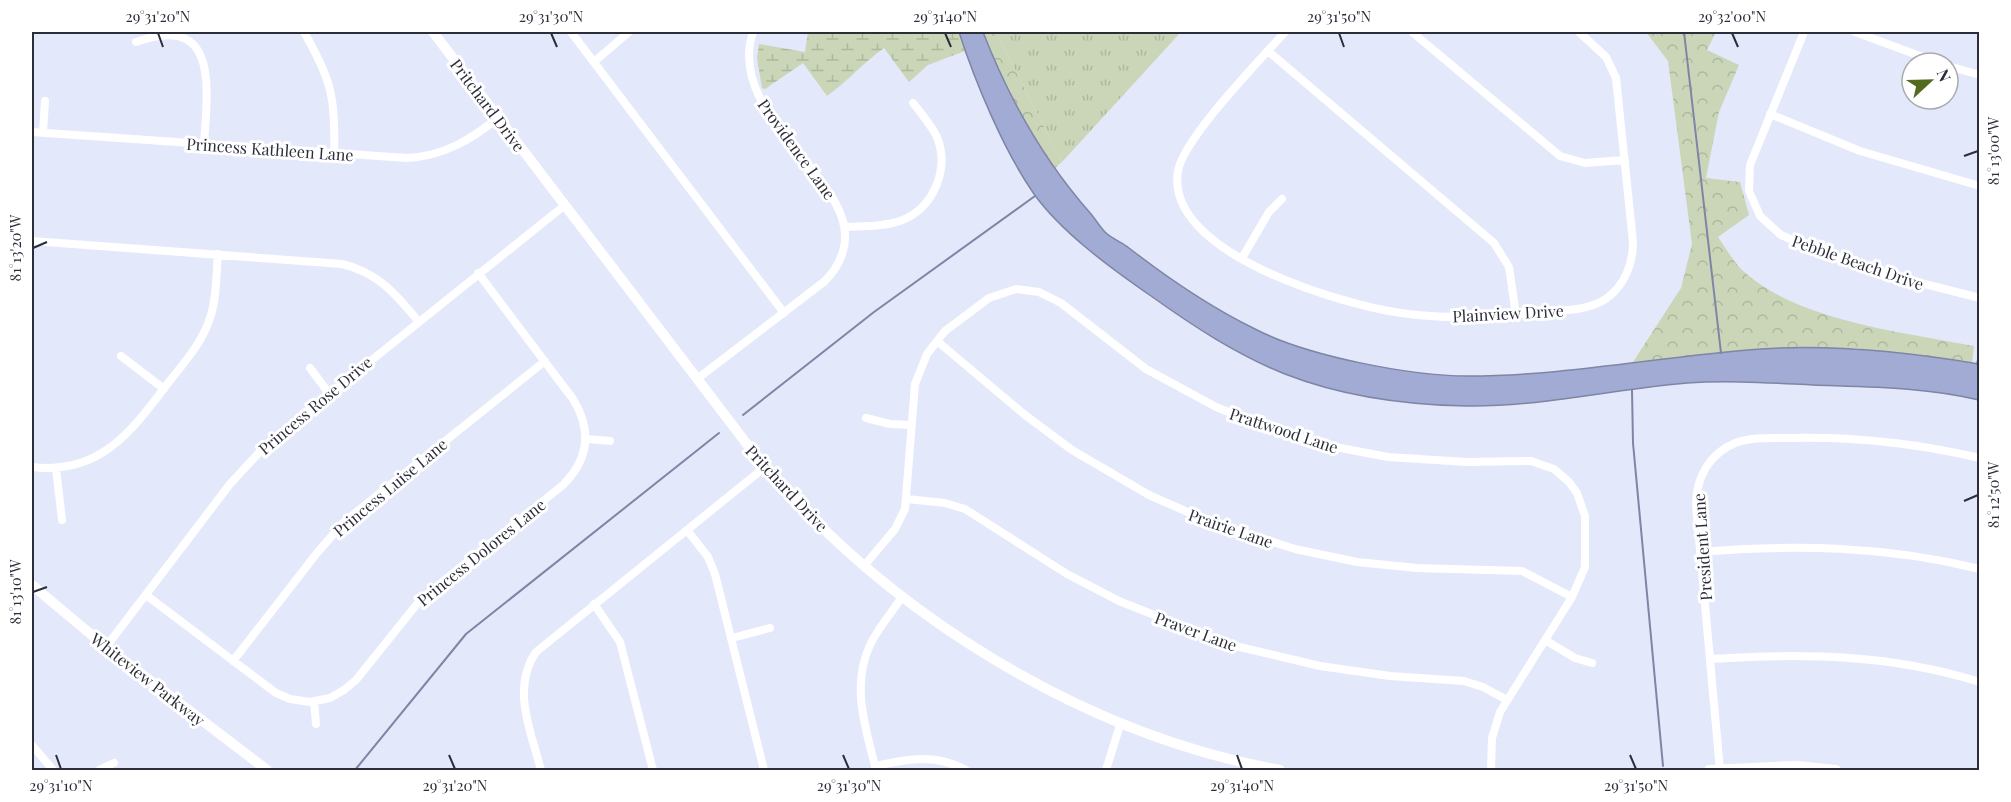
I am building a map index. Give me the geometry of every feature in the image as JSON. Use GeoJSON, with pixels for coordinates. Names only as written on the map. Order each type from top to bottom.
{"type":"FeatureCollection","features":[{"type":"Feature","properties":{"kind":"street"},"geometry":{"type":"LineString","coordinates":[[304,32],[321,61],[333,92],[334,153]]}},
{"type":"Feature","properties":{"kind":"street","name":"Pritchard Drive"},"geometry":{"type":"LineString","coordinates":[[433,32],[765,467],[864,566],[902,597],[974,647],[1034,682],[1121,723],[1190,747],[1280,771]]}},
{"type":"Feature","properties":{"kind":"street"},"geometry":{"type":"LineString","coordinates":[[571,32],[784,313]]}},
{"type":"Feature","properties":{"kind":"street"},"geometry":{"type":"LineString","coordinates":[[595,61],[629,32]]}},
{"type":"Feature","properties":{"kind":"street","name":"Providence Lane"},"geometry":{"type":"LineString","coordinates":[[753,32],[748,63],[755,91],[834,199],[845,227]]}},
{"type":"Feature","properties":{"kind":"street","name":"Plainview Drive"},"geometry":{"type":"LineString","coordinates":[[1285,32],[1184,152],[1178,171],[1178,196],[1186,214],[1206,235],[1242,258],[1305,288],[1380,309],[1456,317],[1516,315],[1592,306],[1607,298],[1619,286],[1630,263],[1633,247],[1615,73],[1603,53],[1579,32]]}},
{"type":"Feature","properties":{"kind":"street"},"geometry":{"type":"LineString","coordinates":[[1412,32],[1554,152],[1580,162],[1625,160]]}},
{"type":"Feature","properties":{"kind":"street","name":"Pebble Beach Drive"},"geometry":{"type":"LineString","coordinates":[[1804,32],[1750,165],[1748,178],[1753,204],[1770,227],[1791,240],[1854,263],[1980,298]]}},
{"type":"Feature","properties":{"kind":"street"},"geometry":{"type":"LineString","coordinates":[[1855,32],[1906,51]]}},
{"type":"Feature","properties":{"kind":"street"},"geometry":{"type":"LineString","coordinates":[[136,42],[157,35],[172,36],[187,42],[200,54],[208,77],[204,144]]}},
{"type":"Feature","properties":{"kind":"street"},"geometry":{"type":"LineString","coordinates":[[1268,51],[1494,243],[1509,267],[1516,315]]}},
{"type":"Feature","properties":{"kind":"street"},"geometry":{"type":"LineString","coordinates":[[1960,69],[1980,75]]}},
{"type":"Feature","properties":{"kind":"street"},"geometry":{"type":"LineString","coordinates":[[43,133],[45,101]]}},
{"type":"Feature","properties":{"kind":"street"},"geometry":{"type":"LineString","coordinates":[[697,379],[825,281],[835,269],[843,249],[845,227],[901,220],[922,207],[934,192],[940,172],[941,151],[933,130],[913,103]]}},
{"type":"Feature","properties":{"kind":"street"},"geometry":{"type":"LineString","coordinates":[[1770,114],[1860,151],[1980,186]]}},
{"type":"Feature","properties":{"kind":"street","name":"Princess Kathleen Lane"},"geometry":{"type":"LineString","coordinates":[[32,132],[398,158],[429,156],[472,138],[498,118]]}},
{"type":"Feature","properties":{"kind":"street"},"geometry":{"type":"LineString","coordinates":[[1242,258],[1269,212],[1282,200]]}},
{"type":"Feature","properties":{"kind":"street","name":"Princess Rose Drive"},"geometry":{"type":"LineString","coordinates":[[106,647],[248,463],[275,436],[565,205]]}},
{"type":"Feature","properties":{"kind":"street"},"geometry":{"type":"LineString","coordinates":[[32,241],[327,262],[356,268],[375,277],[391,289],[418,321]]}},
{"type":"Feature","properties":{"kind":"street"},"geometry":{"type":"LineString","coordinates":[[32,467],[56,468],[85,461],[118,443],[135,427],[195,348],[208,324],[213,306],[218,254]]}},
{"type":"Feature","properties":{"kind":"street"},"geometry":{"type":"LineString","coordinates":[[478,273],[577,405],[586,439],[610,441]]}},
{"type":"Feature","properties":{"kind":"street","name":"Prattwood Lane"},"geometry":{"type":"LineString","coordinates":[[864,566],[900,522],[907,499],[917,376],[927,354],[951,326],[994,294],[1016,289],[1034,290],[1056,299],[1122,353],[1161,378],[1216,407],[1268,428],[1325,445],[1388,457],[1467,462],[1519,460],[1545,465],[1569,482],[1577,493],[1585,516],[1585,567],[1572,597],[1507,700],[1493,733],[1491,771]]}},
{"type":"Feature","properties":{"kind":"street","name":"Prairie Lane"},"geometry":{"type":"LineString","coordinates":[[937,341],[1011,404],[1072,450],[1149,495],[1208,521],[1287,547],[1358,562],[1417,568],[1522,571],[1572,597]]}},
{"type":"Feature","properties":{"kind":"street"},"geometry":{"type":"LineString","coordinates":[[121,356],[164,389]]}},
{"type":"Feature","properties":{"kind":"street","name":"Princess Luise Lane"},"geometry":{"type":"LineString","coordinates":[[233,662],[316,553],[344,522],[545,361]]}},
{"type":"Feature","properties":{"kind":"street"},"geometry":{"type":"LineString","coordinates":[[310,368],[328,392]]}},
{"type":"Feature","properties":{"kind":"street"},"geometry":{"type":"LineString","coordinates":[[866,418],[890,424],[912,425]]}},
{"type":"Feature","properties":{"kind":"street","name":"President Lane"},"geometry":{"type":"LineString","coordinates":[[1717,770],[1711,659],[1696,505],[1699,481],[1710,461],[1737,442],[1754,438],[1852,439],[1927,447],[1980,458]]}},
{"type":"Feature","properties":{"kind":"street","name":"Princess Dolores Lane"},"geometry":{"type":"LineString","coordinates":[[146,595],[280,696],[314,702],[334,696],[348,688],[421,599],[563,485],[580,462],[586,439]]}},
{"type":"Feature","properties":{"kind":"street"},"geometry":{"type":"LineString","coordinates":[[541,771],[524,700],[525,674],[540,647],[765,467]]}},
{"type":"Feature","properties":{"kind":"street"},"geometry":{"type":"LineString","coordinates":[[56,468],[62,520]]}},
{"type":"Feature","properties":{"kind":"street","name":"Praver Lane"},"geometry":{"type":"LineString","coordinates":[[907,499],[945,503],[965,509],[1026,550],[1088,585],[1173,624],[1227,644],[1320,666],[1464,681],[1484,687],[1507,700]]}},
{"type":"Feature","properties":{"kind":"street"},"geometry":{"type":"LineString","coordinates":[[687,530],[713,567],[764,771]]}},
{"type":"Feature","properties":{"kind":"street"},"geometry":{"type":"LineString","coordinates":[[1700,552],[1763,547],[1841,547],[1926,557],[1980,569]]}},
{"type":"Feature","properties":{"kind":"street","name":"Whiteview Parkway"},"geometry":{"type":"LineString","coordinates":[[32,585],[106,647],[267,771]]}},
{"type":"Feature","properties":{"kind":"street"},"geometry":{"type":"LineString","coordinates":[[902,597],[873,639],[862,673],[861,707],[875,768],[926,757],[948,762],[966,771]]}},
{"type":"Feature","properties":{"kind":"street"},"geometry":{"type":"LineString","coordinates":[[594,604],[620,642],[653,771]]}},
{"type":"Feature","properties":{"kind":"street"},"geometry":{"type":"LineString","coordinates":[[732,638],[770,628]]}},
{"type":"Feature","properties":{"kind":"street"},"geometry":{"type":"LineString","coordinates":[[1545,640],[1575,658],[1592,663]]}},
{"type":"Feature","properties":{"kind":"street"},"geometry":{"type":"LineString","coordinates":[[1711,659],[1836,656],[1896,662],[1980,682]]}},
{"type":"Feature","properties":{"kind":"street"},"geometry":{"type":"LineString","coordinates":[[314,702],[316,724]]}},
{"type":"Feature","properties":{"kind":"street"},"geometry":{"type":"LineString","coordinates":[[1106,771],[1121,723]]}},
{"type":"Feature","properties":{"kind":"street"},"geometry":{"type":"LineString","coordinates":[[32,745],[53,771]]}},
{"type":"Feature","properties":{"kind":"street"},"geometry":{"type":"LineString","coordinates":[[99,771],[114,763]]}},
{"type":"Feature","properties":{"kind":"street"},"geometry":{"type":"LineString","coordinates":[[1717,770],[1807,766],[1836,771]]}},
{"type":"Feature","properties":{"kind":"green space"},"geometry":{"type":"Polygon","coordinates":[[[808,32],[959,32],[965,51],[928,65],[909,82],[884,48],[827,96],[803,63],[765,89],[762,88],[757,58],[759,44],[805,52],[808,32]]]}},
{"type":"Feature","properties":{"kind":"green space"},"geometry":{"type":"Polygon","coordinates":[[[983,32],[996,32],[1062,162],[1054,169],[1015,102],[983,32]]]}},
{"type":"Feature","properties":{"kind":"green space"},"geometry":{"type":"Polygon","coordinates":[[[996,32],[1181,32],[1062,162],[996,32]]]}},
{"type":"Feature","properties":{"kind":"green space"},"geometry":{"type":"Polygon","coordinates":[[[1646,32],[1716,32],[1707,50],[1739,65],[1719,112],[1706,178],[1740,182],[1749,215],[1718,237],[1742,270],[1765,287],[1821,313],[1884,329],[1974,346],[1972,363],[1856,348],[1764,349],[1633,362],[1681,288],[1692,244],[1668,61],[1646,32]]]}},
{"type":"Feature","properties":{"kind":"water"},"geometry":{"type":"Polygon","coordinates":[[[959,32],[983,32],[1004,81],[1029,128],[1058,172],[1105,232],[1206,302],[1277,339],[1359,363],[1418,372],[1468,376],[1541,373],[1761,349],[1870,350],[1979,364],[1979,400],[1938,392],[1896,388],[1718,382],[1660,386],[1522,404],[1467,406],[1374,398],[1306,382],[1233,349],[1183,318],[1104,262],[1059,223],[1034,194],[1001,137],[973,72],[959,32]]]}},
{"type":"Feature","properties":{"kind":"waterway"},"geometry":{"type":"LineString","coordinates":[[1684,32],[1721,353]]}},
{"type":"Feature","properties":{"kind":"waterway"},"geometry":{"type":"LineString","coordinates":[[743,415],[874,312],[1035,196]]}},
{"type":"Feature","properties":{"kind":"waterway"},"geometry":{"type":"LineString","coordinates":[[1977,364],[1980,352]]}},
{"type":"Feature","properties":{"kind":"waterway"},"geometry":{"type":"LineString","coordinates":[[1632,390],[1633,443],[1663,766]]}},
{"type":"Feature","properties":{"kind":"waterway"},"geometry":{"type":"LineString","coordinates":[[355,770],[466,634],[719,433]]}}]}
